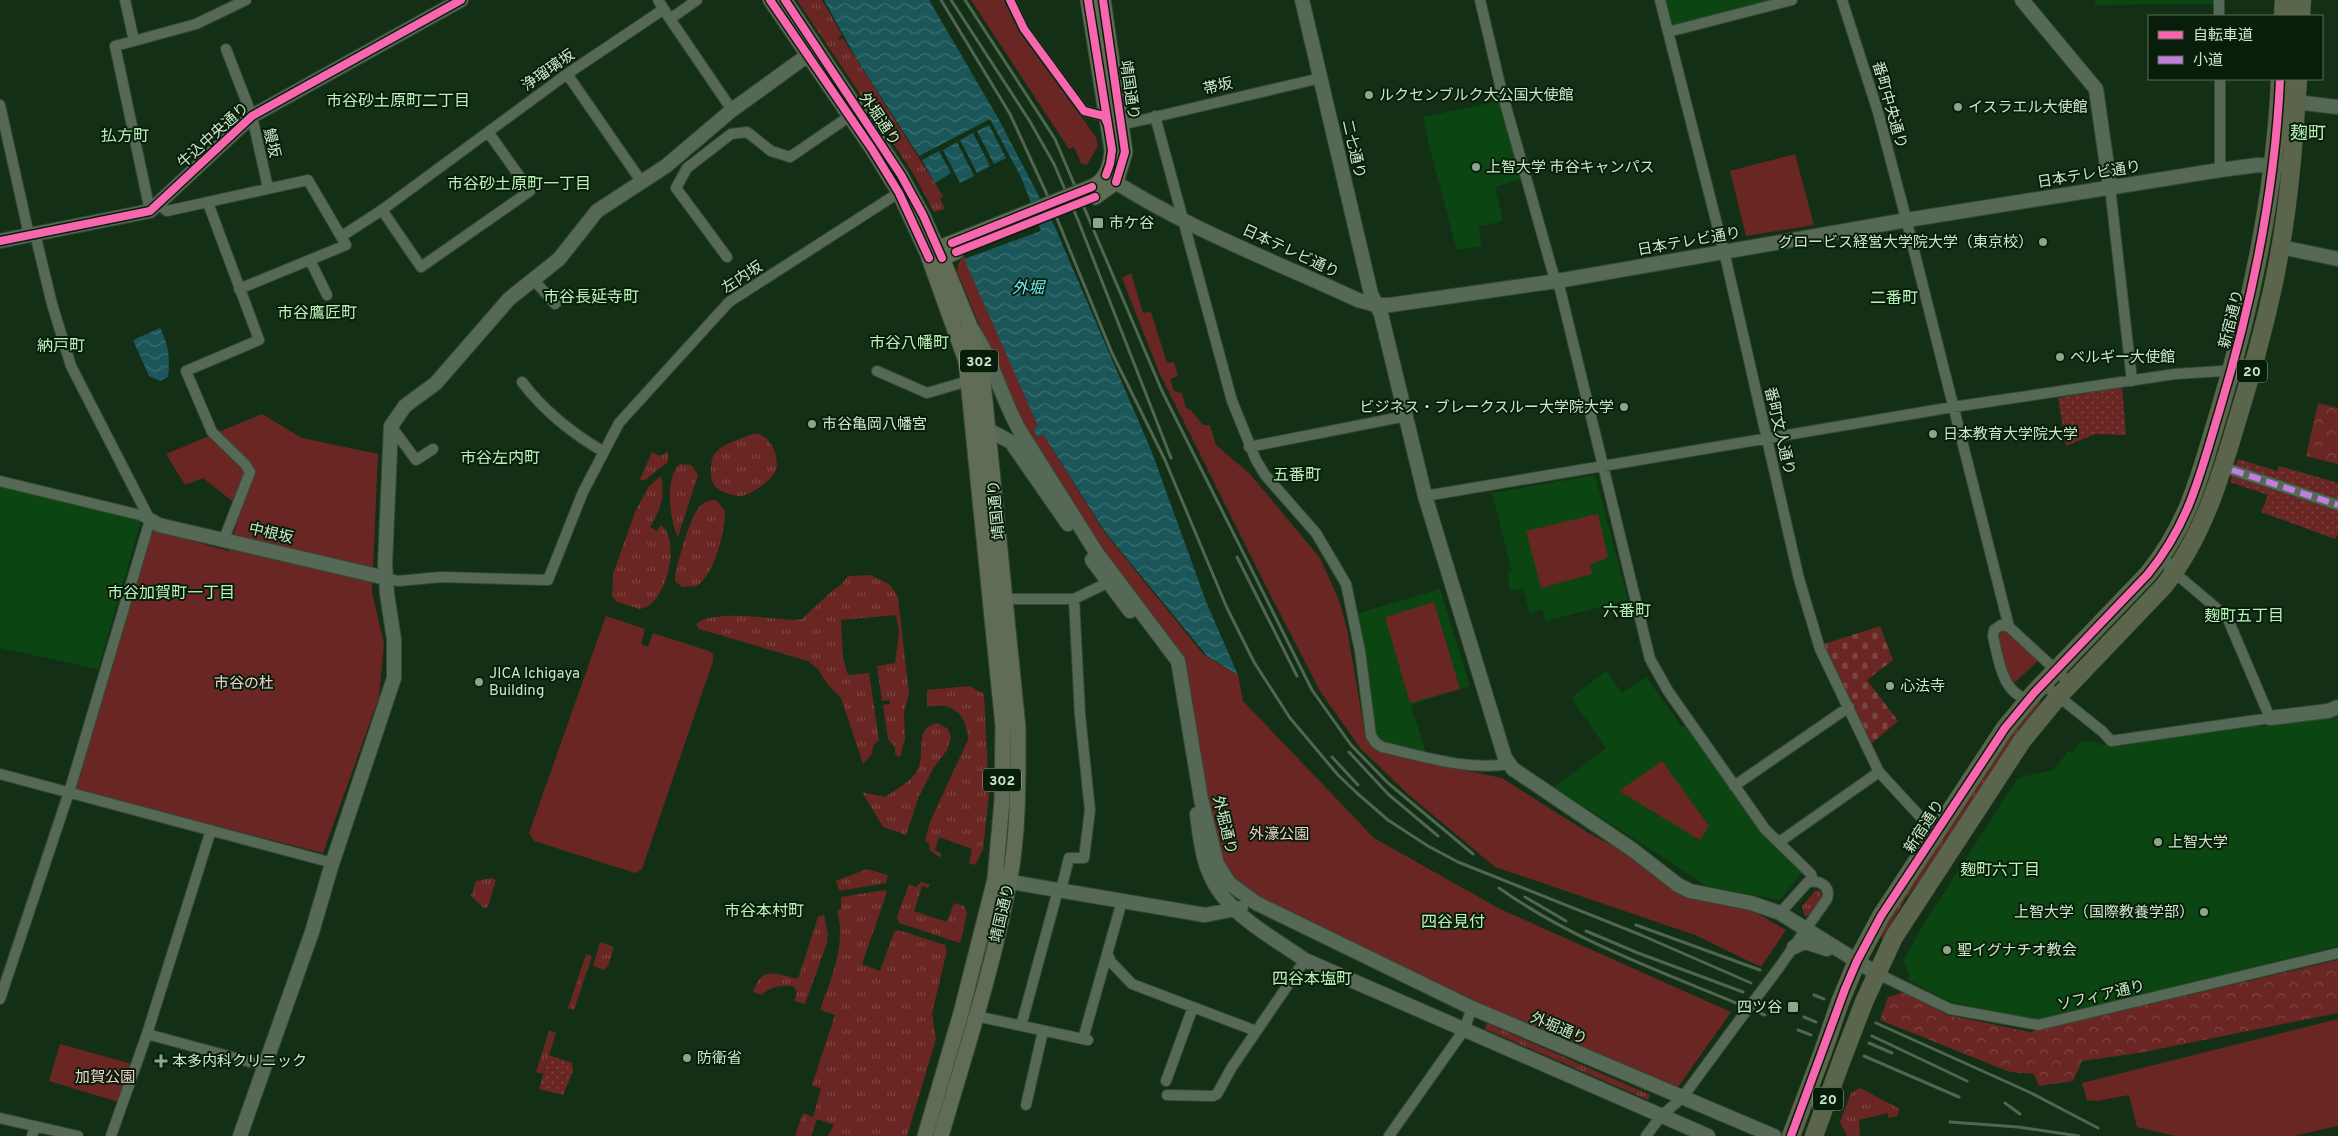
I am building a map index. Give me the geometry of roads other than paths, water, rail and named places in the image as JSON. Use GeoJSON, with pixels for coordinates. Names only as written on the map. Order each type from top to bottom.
{"type":"FeatureCollection","features":[{"type":"Feature","properties":{"kind":"highway"},"geometry":{"type":"LineString","coordinates":[[2283,15],[2284,0]]}},
{"type":"Feature","properties":{"kind":"highway"},"geometry":{"type":"LineString","coordinates":[[2301,15],[2302,0]]}},
{"type":"Feature","properties":{"kind":"highway","name":"新宿通り"},"geometry":{"type":"LineString","coordinates":[[1814,1136],[1864,1002],[1894,937],[2022,741],[2058,697],[2172,575],[2197,534],[2218,482],[2253,369],[2281,247],[2291,167],[2288,101],[2280,80]]}},
{"type":"Feature","properties":{"kind":"highway","name":"新宿通り"},"geometry":{"type":"LineString","coordinates":[[1791,1136],[1857,960],[1882,916],[1986,756],[2029,699],[2148,574],[2164,554],[2181,526],[2191,502],[2231,370],[2260,254],[2274,165],[2288,101],[2298,80]]}},
{"type":"Feature","properties":{"kind":"main road","name":"靖国通り"},"geometry":{"type":"LineString","coordinates":[[1088,0],[1115,126],[1125,152],[1102,185]]}},
{"type":"Feature","properties":{"kind":"main road","name":"靖国通り"},"geometry":{"type":"LineString","coordinates":[[1102,0],[1115,126]]}},
{"type":"Feature","properties":{"kind":"main road"},"geometry":{"type":"LineString","coordinates":[[943,252],[1102,185]]}},
{"type":"Feature","properties":{"kind":"main road","name":"靖国通り"},"geometry":{"type":"LineString","coordinates":[[940,1136],[976,1016],[1018,803],[1018,728],[982,372],[969,324],[943,252]]}},
{"type":"Feature","properties":{"kind":"main road","name":"靖国通り"},"geometry":{"type":"LineString","coordinates":[[925,1136],[1003,880],[1003,726],[968,381],[943,252]]}},
{"type":"Feature","properties":{"kind":"street"},"geometry":{"type":"LineString","coordinates":[[125,0],[134,40]]}},
{"type":"Feature","properties":{"kind":"street"},"geometry":{"type":"LineString","coordinates":[[154,208],[115,46],[196,24],[246,0]]}},
{"type":"Feature","properties":{"kind":"street"},"geometry":{"type":"LineString","coordinates":[[658,0],[732,110]]}},
{"type":"Feature","properties":{"kind":"street"},"geometry":{"type":"LineString","coordinates":[[670,19],[697,0]]}},
{"type":"Feature","properties":{"kind":"street","name":"外堀通り"},"geometry":{"type":"LineString","coordinates":[[770,0],[903,190]]}},
{"type":"Feature","properties":{"kind":"street","name":"外堀通り"},"geometry":{"type":"LineString","coordinates":[[785,0],[943,252]]}},
{"type":"Feature","properties":{"kind":"street"},"geometry":{"type":"LineString","coordinates":[[1010,0],[1024,29],[1084,111],[1104,116],[1115,126]]}},
{"type":"Feature","properties":{"kind":"street","name":"二七通り"},"geometry":{"type":"LineString","coordinates":[[1302,0],[1370,294],[1381,314],[1425,496],[1498,738],[1509,764]]}},
{"type":"Feature","properties":{"kind":"street"},"geometry":{"type":"LineString","coordinates":[[1480,0],[1502,90],[1557,281],[1650,658],[1668,691],[1765,829],[1811,874],[1813,881]]}},
{"type":"Feature","properties":{"kind":"street","name":"番町文人通り"},"geometry":{"type":"LineString","coordinates":[[1660,0],[1724,251],[1799,579],[1820,649],[1879,772],[1927,824],[1931,833],[1931,840]]}},
{"type":"Feature","properties":{"kind":"street"},"geometry":{"type":"LineString","coordinates":[[1668,32],[1792,0]]}},
{"type":"Feature","properties":{"kind":"street","name":"番町中央通り"},"geometry":{"type":"LineString","coordinates":[[1842,0],[1878,112],[2009,627]]}},
{"type":"Feature","properties":{"kind":"street"},"geometry":{"type":"LineString","coordinates":[[2022,0],[2096,89],[2110,187],[2132,380]]}},
{"type":"Feature","properties":{"kind":"street","name":"牛込中央通り"},"geometry":{"type":"LineString","coordinates":[[154,208],[252,116],[452,2]]}},
{"type":"Feature","properties":{"kind":"street","name":"浄瑠璃坂"},"geometry":{"type":"LineString","coordinates":[[342,236],[382,210],[567,74],[664,9]]}},
{"type":"Feature","properties":{"kind":"street","name":"鰻坂"},"geometry":{"type":"LineString","coordinates":[[226,49],[252,116],[268,188]]}},
{"type":"Feature","properties":{"kind":"street"},"geometry":{"type":"LineString","coordinates":[[240,1136],[312,932],[332,863],[394,678],[394,639],[386,578],[386,519],[391,426],[405,406],[436,383],[509,300],[559,259],[597,211],[666,166],[732,110],[808,55]]}},
{"type":"Feature","properties":{"kind":"street"},"geometry":{"type":"LineString","coordinates":[[567,74],[641,181]]}},
{"type":"Feature","properties":{"kind":"street","name":"帯坂"},"geometry":{"type":"LineString","coordinates":[[1115,126],[1321,78]]}},
{"type":"Feature","properties":{"kind":"street"},"geometry":{"type":"LineString","coordinates":[[2220,80],[2220,170]]}},
{"type":"Feature","properties":{"kind":"street"},"geometry":{"type":"LineString","coordinates":[[2288,101],[2338,107]]}},
{"type":"Feature","properties":{"kind":"street"},"geometry":{"type":"LineString","coordinates":[[0,105],[32,235],[71,366],[150,520],[68,793],[0,999]]}},
{"type":"Feature","properties":{"kind":"street"},"geometry":{"type":"LineString","coordinates":[[727,256],[676,188],[687,168],[731,134],[747,132],[771,151],[790,157],[850,116]]}},
{"type":"Feature","properties":{"kind":"street"},"geometry":{"type":"LineString","coordinates":[[1155,116],[1232,401],[1249,447],[1265,475],[1316,533],[1346,584],[1360,651],[1372,736],[1376,743],[1382,747],[1466,765],[1493,767],[1509,764],[1633,850],[1678,885],[1696,892],[1751,903],[1780,913],[1807,928],[1876,973]]}},
{"type":"Feature","properties":{"kind":"street"},"geometry":{"type":"LineString","coordinates":[[382,210],[420,267],[530,191],[488,132]]}},
{"type":"Feature","properties":{"kind":"street","name":"日本テレビ通り"},"geometry":{"type":"LineString","coordinates":[[1102,185],[1184,220],[1358,300],[1376,305],[1390,305],[1557,281],[1906,220],[2220,170],[2249,166],[2274,165],[2291,167]]}},
{"type":"Feature","properties":{"kind":"street"},"geometry":{"type":"LineString","coordinates":[[0,241],[154,208],[167,211],[208,203],[308,180],[346,245],[239,289]]}},
{"type":"Feature","properties":{"kind":"street","name":"左内坂"},"geometry":{"type":"LineString","coordinates":[[386,578],[398,581],[442,577],[548,580],[566,530],[619,423],[651,385],[729,302],[903,190]]}},
{"type":"Feature","properties":{"kind":"street"},"geometry":{"type":"LineString","coordinates":[[208,203],[258,340],[186,371],[212,432],[245,464],[250,472],[224,539]]}},
{"type":"Feature","properties":{"kind":"street"},"geometry":{"type":"LineString","coordinates":[[2281,247],[2338,259]]}},
{"type":"Feature","properties":{"kind":"street"},"geometry":{"type":"LineString","coordinates":[[310,260],[327,295]]}},
{"type":"Feature","properties":{"kind":"street"},"geometry":{"type":"LineString","coordinates":[[533,279],[556,304],[561,296]]}},
{"type":"Feature","properties":{"kind":"street","name":"外堀通り"},"geometry":{"type":"LineString","coordinates":[[969,324],[984,348],[998,388],[1020,430],[1096,552],[1178,661],[1201,799],[1218,864],[1229,883],[1256,903],[1472,1008],[1774,1136]]}},
{"type":"Feature","properties":{"kind":"street"},"geometry":{"type":"LineString","coordinates":[[1425,496],[1953,407],[2132,380],[2253,369]]}},
{"type":"Feature","properties":{"kind":"street"},"geometry":{"type":"LineString","coordinates":[[877,371],[927,393],[968,381]]}},
{"type":"Feature","properties":{"kind":"street"},"geometry":{"type":"LineString","coordinates":[[522,382],[534,398],[580,438],[604,452]]}},
{"type":"Feature","properties":{"kind":"street","name":"外堀通り"},"geometry":{"type":"LineString","coordinates":[[971,415],[979,424],[1011,442],[1019,451],[1107,583],[1165,654],[1174,678],[1206,867],[1218,891],[1235,910],[1305,960],[1708,1136]]}},
{"type":"Feature","properties":{"kind":"street"},"geometry":{"type":"LineString","coordinates":[[1249,447],[1406,416]]}},
{"type":"Feature","properties":{"kind":"street"},"geometry":{"type":"LineString","coordinates":[[391,426],[416,460],[433,449]]}},
{"type":"Feature","properties":{"kind":"street"},"geometry":{"type":"LineString","coordinates":[[2232,470],[2338,505]]}},
{"type":"Feature","properties":{"kind":"street"},"geometry":{"type":"LineString","coordinates":[[0,481],[140,515],[150,520]]}},
{"type":"Feature","properties":{"kind":"street","name":"中根坂"},"geometry":{"type":"LineString","coordinates":[[150,520],[159,525],[386,578]]}},
{"type":"Feature","properties":{"kind":"street"},"geometry":{"type":"LineString","coordinates":[[2164,554],[2166,564],[2172,575],[2228,617],[2270,718]]}},
{"type":"Feature","properties":{"kind":"street"},"geometry":{"type":"LineString","coordinates":[[1005,599],[1074,600],[1107,583]]}},
{"type":"Feature","properties":{"kind":"street"},"geometry":{"type":"LineString","coordinates":[[1021,1026],[1069,858],[1084,858],[1090,810],[1080,715],[1074,600]]}},
{"type":"Feature","properties":{"kind":"street"},"geometry":{"type":"LineString","coordinates":[[2029,699],[2023,698],[2014,691],[2003,674],[1993,636],[1997,627],[2005,625],[2009,627],[2071,684]]}},
{"type":"Feature","properties":{"kind":"street"},"geometry":{"type":"LineString","coordinates":[[2043,684],[2103,732],[2110,741],[2328,711],[2338,707]]}},
{"type":"Feature","properties":{"kind":"street"},"geometry":{"type":"LineString","coordinates":[[1734,786],[1849,707]]}},
{"type":"Feature","properties":{"kind":"street"},"geometry":{"type":"LineString","coordinates":[[1781,844],[1782,840],[1879,772]]}},
{"type":"Feature","properties":{"kind":"street"},"geometry":{"type":"LineString","coordinates":[[0,774],[332,863]]}},
{"type":"Feature","properties":{"kind":"street"},"geometry":{"type":"LineString","coordinates":[[112,1136],[211,830]]}},
{"type":"Feature","properties":{"kind":"street"},"geometry":{"type":"LineString","coordinates":[[1003,880],[1205,915],[1235,910],[1256,903]]}},
{"type":"Feature","properties":{"kind":"street"},"geometry":{"type":"LineString","coordinates":[[1646,1136],[1661,1116],[1682,1098],[1794,947],[1828,896],[1823,884],[1813,881],[1803,884],[1780,913]]}},
{"type":"Feature","properties":{"kind":"street"},"geometry":{"type":"LineString","coordinates":[[976,1016],[1086,1039],[1122,901]]}},
{"type":"Feature","properties":{"kind":"street"},"geometry":{"type":"LineString","coordinates":[[1794,947],[1805,942],[1825,949],[1838,948]]}},
{"type":"Feature","properties":{"kind":"street","name":"ソフィア通り"},"geometry":{"type":"LineString","coordinates":[[1876,973],[1950,1009],[2038,1025],[2338,953]]}},
{"type":"Feature","properties":{"kind":"street"},"geometry":{"type":"LineString","coordinates":[[1108,955],[1111,962],[1132,984],[1256,1031]]}},
{"type":"Feature","properties":{"kind":"street"},"geometry":{"type":"LineString","coordinates":[[1167,1095],[1213,1096],[1217,1094],[1256,1031],[1305,960]]}},
{"type":"Feature","properties":{"kind":"street"},"geometry":{"type":"LineString","coordinates":[[1166,1081],[1193,1007]]}},
{"type":"Feature","properties":{"kind":"street"},"geometry":{"type":"LineString","coordinates":[[1388,1136],[1464,1030],[1472,1008]]}},
{"type":"Feature","properties":{"kind":"street"},"geometry":{"type":"LineString","coordinates":[[1026,1105],[1043,1031]]}},
{"type":"Feature","properties":{"kind":"street"},"geometry":{"type":"LineString","coordinates":[[146,1034],[265,1066]]}},
{"type":"Feature","properties":{"kind":"street"},"geometry":{"type":"LineString","coordinates":[[0,1118],[33,1131],[78,1136]]}},
{"type":"Feature","properties":{"kind":"water","name":"外堀"},"geometry":{"type":"Polygon","coordinates":[[[824,0],[929,0],[998,118],[1054,225],[1151,450],[1207,604],[1238,675],[1207,656],[1105,532],[1043,434],[1038,437],[1033,430],[1038,426],[964,259],[1041,231],[1022,179],[990,119],[919,156],[856,58],[824,0]]]}},
{"type":"Feature","properties":{"kind":"water"},"geometry":{"type":"Polygon","coordinates":[[[989,125],[1006,158],[994,164],[977,131],[989,125]]]}},
{"type":"Feature","properties":{"kind":"water"},"geometry":{"type":"Polygon","coordinates":[[[973,133],[990,166],[977,173],[960,140],[973,133]]]}},
{"type":"Feature","properties":{"kind":"water"},"geometry":{"type":"Polygon","coordinates":[[[957,142],[974,176],[960,183],[943,150],[957,142]]]}},
{"type":"Feature","properties":{"kind":"water"},"geometry":{"type":"Polygon","coordinates":[[[939,151],[951,173],[935,183],[922,160],[939,151]]]}},
{"type":"Feature","properties":{"kind":"water"},"geometry":{"type":"Polygon","coordinates":[[[160,328],[167,346],[169,363],[168,377],[160,381],[149,376],[133,340],[160,328]]]}},
{"type":"Feature","properties":{"kind":"railway"},"geometry":{"type":"LineString","coordinates":[[941,0],[1010,114],[1049,199],[1112,353],[1165,460],[1227,608],[1254,662],[1290,718],[1338,775],[1358,794],[1388,820],[1428,846],[1458,862],[1641,935],[1751,983]]}},
{"type":"Feature","properties":{"kind":"railway"},"geometry":{"type":"LineString","coordinates":[[951,0],[1029,120],[1054,164],[1078,220],[1171,458]]}},
{"type":"Feature","properties":{"kind":"railway"},"geometry":{"type":"LineString","coordinates":[[965,0],[1055,139],[1162,391],[1312,690],[1351,745],[1388,783],[1473,854]]}},
{"type":"Feature","properties":{"kind":"railway"},"geometry":{"type":"LineString","coordinates":[[1237,557],[1297,676]]}},
{"type":"Feature","properties":{"kind":"railway"},"geometry":{"type":"LineString","coordinates":[[1349,752],[1388,794],[1438,836]]}},
{"type":"Feature","properties":{"kind":"railway"},"geometry":{"type":"LineString","coordinates":[[1332,757],[1358,785]]}},
{"type":"Feature","properties":{"kind":"railway"},"geometry":{"type":"LineString","coordinates":[[1499,888],[1526,906],[1584,938],[1736,1003]]}},
{"type":"Feature","properties":{"kind":"railway"},"geometry":{"type":"LineString","coordinates":[[1525,897],[1566,921]]}},
{"type":"Feature","properties":{"kind":"railway"},"geometry":{"type":"LineString","coordinates":[[1636,925],[1760,970]]}},
{"type":"Feature","properties":{"kind":"railway"},"geometry":{"type":"LineString","coordinates":[[1586,931],[1638,953],[1743,992]]}},
{"type":"Feature","properties":{"kind":"railway"},"geometry":{"type":"LineString","coordinates":[[1814,995],[1824,999]]}},
{"type":"Feature","properties":{"kind":"railway"},"geometry":{"type":"LineString","coordinates":[[1760,1013],[1765,1015]]}},
{"type":"Feature","properties":{"kind":"railway"},"geometry":{"type":"LineString","coordinates":[[1804,1017],[1816,1022]]}},
{"type":"Feature","properties":{"kind":"railway"},"geometry":{"type":"LineString","coordinates":[[1876,1023],[2029,1092],[2098,1128]]}},
{"type":"Feature","properties":{"kind":"railway"},"geometry":{"type":"LineString","coordinates":[[1798,1030],[1811,1035]]}},
{"type":"Feature","properties":{"kind":"railway"},"geometry":{"type":"LineString","coordinates":[[1872,1036],[1967,1081]]}},
{"type":"Feature","properties":{"kind":"railway"},"geometry":{"type":"LineString","coordinates":[[1869,1043],[1892,1053]]}},
{"type":"Feature","properties":{"kind":"railway"},"geometry":{"type":"LineString","coordinates":[[1864,1056],[1959,1097]]}},
{"type":"Feature","properties":{"kind":"railway"},"geometry":{"type":"LineString","coordinates":[[2005,1103],[2020,1114]]}},
{"type":"Feature","properties":{"kind":"railway"},"geometry":{"type":"LineString","coordinates":[[1950,1122],[2018,1127],[2079,1136]]}},
{"type":"Feature","properties":{"kind":"place","name":"ルクセンブルク大公国大使館"},"geometry":{"type":"Point","coordinates":[1369,95]}},
{"type":"Feature","properties":{"kind":"place","name":"イスラエル大使館"},"geometry":{"type":"Point","coordinates":[1958,107]}},
{"type":"Feature","properties":{"kind":"place","name":"上智大学 市谷キャンパス"},"geometry":{"type":"Point","coordinates":[1476,167]}},
{"type":"Feature","properties":{"kind":"place","name":"市ケ谷"},"geometry":{"type":"Point","coordinates":[1098,223]}},
{"type":"Feature","properties":{"kind":"place","name":"グロービス経営大学院大学（東京校）"},"geometry":{"type":"Point","coordinates":[2043,242]}},
{"type":"Feature","properties":{"kind":"place","name":"ベルギー大使館"},"geometry":{"type":"Point","coordinates":[2060,357]}},
{"type":"Feature","properties":{"kind":"place","name":"ビジネス・ブレークスルー大学院大学"},"geometry":{"type":"Point","coordinates":[1624,407]}},
{"type":"Feature","properties":{"kind":"place","name":"市谷亀岡八幡宮"},"geometry":{"type":"Point","coordinates":[812,424]}},
{"type":"Feature","properties":{"kind":"place","name":"日本教育大学院大学"},"geometry":{"type":"Point","coordinates":[1933,434]}},
{"type":"Feature","properties":{"kind":"place","name":"JICA Ichigaya Building"},"geometry":{"type":"Point","coordinates":[479,682]}},
{"type":"Feature","properties":{"kind":"place","name":"心法寺"},"geometry":{"type":"Point","coordinates":[1890,686]}},
{"type":"Feature","properties":{"kind":"place","name":"上智大学"},"geometry":{"type":"Point","coordinates":[2158,842]}},
{"type":"Feature","properties":{"kind":"place","name":"上智大学（国際教養学部）"},"geometry":{"type":"Point","coordinates":[2204,912]}},
{"type":"Feature","properties":{"kind":"place","name":"聖イグナチオ教会"},"geometry":{"type":"Point","coordinates":[1947,950]}},
{"type":"Feature","properties":{"kind":"place","name":"四ツ谷"},"geometry":{"type":"Point","coordinates":[1793,1007]}},
{"type":"Feature","properties":{"kind":"place","name":"防衛省"},"geometry":{"type":"Point","coordinates":[687,1058]}},
{"type":"Feature","properties":{"kind":"place","name":"本多内科クリニック"},"geometry":{"type":"Point","coordinates":[161,1061]}},
{"type":"Feature","properties":{"kind":"district","name":"市谷砂土原町二丁目"},"geometry":{"type":"Point","coordinates":[398,100]}},
{"type":"Feature","properties":{"kind":"district","name":"麹町"},"geometry":{"type":"Point","coordinates":[2308,133]}},
{"type":"Feature","properties":{"kind":"district","name":"払方町"},"geometry":{"type":"Point","coordinates":[125,135]}},
{"type":"Feature","properties":{"kind":"district","name":"市谷砂土原町一丁目"},"geometry":{"type":"Point","coordinates":[519,183]}},
{"type":"Feature","properties":{"kind":"district","name":"市谷長延寺町"},"geometry":{"type":"Point","coordinates":[591,296]}},
{"type":"Feature","properties":{"kind":"district","name":"二番町"},"geometry":{"type":"Point","coordinates":[1894,297]}},
{"type":"Feature","properties":{"kind":"district","name":"市谷鷹匠町"},"geometry":{"type":"Point","coordinates":[317,312]}},
{"type":"Feature","properties":{"kind":"district","name":"市谷八幡町"},"geometry":{"type":"Point","coordinates":[909,342]}},
{"type":"Feature","properties":{"kind":"district","name":"納戸町"},"geometry":{"type":"Point","coordinates":[61,345]}},
{"type":"Feature","properties":{"kind":"district","name":"市谷左内町"},"geometry":{"type":"Point","coordinates":[500,457]}},
{"type":"Feature","properties":{"kind":"district","name":"五番町"},"geometry":{"type":"Point","coordinates":[1297,474]}},
{"type":"Feature","properties":{"kind":"district","name":"市谷加賀町一丁目"},"geometry":{"type":"Point","coordinates":[171,592]}},
{"type":"Feature","properties":{"kind":"district","name":"六番町"},"geometry":{"type":"Point","coordinates":[1627,610]}},
{"type":"Feature","properties":{"kind":"district","name":"麹町五丁目"},"geometry":{"type":"Point","coordinates":[2244,615]}},
{"type":"Feature","properties":{"kind":"district","name":"麹町六丁目"},"geometry":{"type":"Point","coordinates":[2000,869]}},
{"type":"Feature","properties":{"kind":"district","name":"市谷本村町"},"geometry":{"type":"Point","coordinates":[764,910]}},
{"type":"Feature","properties":{"kind":"district","name":"四谷見付"},"geometry":{"type":"Point","coordinates":[1453,921]}},
{"type":"Feature","properties":{"kind":"district","name":"四谷本塩町"},"geometry":{"type":"Point","coordinates":[1312,978]}},
{"type":"Feature","properties":{"kind":"park label","name":"市谷の杜"},"geometry":{"type":"Point","coordinates":[244,683]}},
{"type":"Feature","properties":{"kind":"park label","name":"外濠公園"},"geometry":{"type":"Point","coordinates":[1279,834]}},
{"type":"Feature","properties":{"kind":"park label","name":"加賀公園"},"geometry":{"type":"Point","coordinates":[105,1077]}}]}
